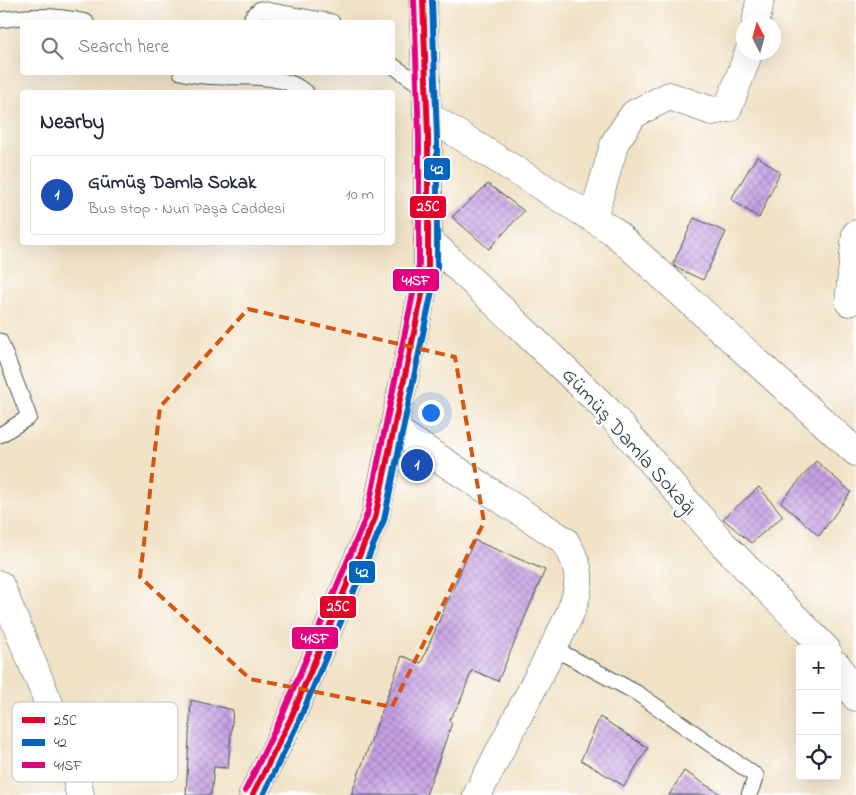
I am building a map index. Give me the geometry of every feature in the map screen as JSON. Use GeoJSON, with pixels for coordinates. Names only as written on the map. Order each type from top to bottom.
{"type":"FeatureCollection","features":[{"type":"Feature","properties":{"kind":"street"},"geometry":{"type":"LineString","coordinates":[[253,795],[290,720],[375,518],[428,266],[427,102],[423,0]]}},
{"type":"Feature","properties":{"kind":"street"},"geometry":{"type":"LineString","coordinates":[[757,15],[760,0]]}},
{"type":"Feature","properties":{"kind":"street"},"geometry":{"type":"LineString","coordinates":[[593,218],[615,142],[634,114],[669,96],[712,111],[728,108],[746,60]]}},
{"type":"Feature","properties":{"kind":"street"},"geometry":{"type":"LineString","coordinates":[[427,102],[613,231],[856,452]]}},
{"type":"Feature","properties":{"kind":"street"},"geometry":{"type":"LineString","coordinates":[[849,302],[856,234]]}},
{"type":"Feature","properties":{"kind":"street","name":"Gümüş Damla Sokağı"},"geometry":{"type":"LineString","coordinates":[[428,239],[606,409],[723,544],[822,645]]}},
{"type":"Feature","properties":{"kind":"street"},"geometry":{"type":"LineString","coordinates":[[394,429],[564,541],[572,553],[578,568],[575,601],[477,795]]}},
{"type":"Feature","properties":{"kind":"street"},"geometry":{"type":"LineString","coordinates":[[0,585],[48,702]]}},
{"type":"Feature","properties":{"kind":"street"},"geometry":{"type":"LineString","coordinates":[[841,672],[856,697]]}},
{"type":"Feature","properties":{"kind":"street"},"geometry":{"type":"LineString","coordinates":[[77,782],[80,795]]}},
{"type":"Feature","properties":{"kind":"lane"},"geometry":{"type":"LineString","coordinates":[[253,20],[252,17],[260,9],[321,20]]}},
{"type":"Feature","properties":{"kind":"lane"},"geometry":{"type":"LineString","coordinates":[[0,20],[26,16],[66,17],[78,20]]}},
{"type":"Feature","properties":{"kind":"lane"},"geometry":{"type":"LineString","coordinates":[[395,68],[427,102]]}},
{"type":"Feature","properties":{"kind":"lane"},"geometry":{"type":"LineString","coordinates":[[203,75],[287,78],[303,90]]}},
{"type":"Feature","properties":{"kind":"lane"},"geometry":{"type":"LineString","coordinates":[[0,340],[29,417],[0,435]]}},
{"type":"Feature","properties":{"kind":"lane"},"geometry":{"type":"LineString","coordinates":[[552,648],[637,693],[756,776],[749,795]]}},
{"type":"Feature","properties":{"kind":"highlighted area"},"geometry":{"type":"Polygon","coordinates":[[[248,309],[455,357],[484,522],[392,707],[250,679],[140,577],[160,407],[248,309]]]}},
{"type":"Feature","properties":{"kind":"building"},"geometry":{"type":"Polygon","coordinates":[[[757,156],[780,172],[759,218],[731,199],[757,156]]]}},
{"type":"Feature","properties":{"kind":"building"},"geometry":{"type":"Polygon","coordinates":[[[488,184],[524,211],[489,249],[452,217],[488,184]]]}},
{"type":"Feature","properties":{"kind":"building"},"geometry":{"type":"Polygon","coordinates":[[[694,218],[726,232],[703,280],[677,268],[673,264],[694,218]]]}},
{"type":"Feature","properties":{"kind":"building"},"geometry":{"type":"Polygon","coordinates":[[[816,461],[851,492],[819,536],[781,502],[816,461]]]}},
{"type":"Feature","properties":{"kind":"building"},"geometry":{"type":"Polygon","coordinates":[[[759,487],[783,516],[751,543],[723,519],[759,487]]]}},
{"type":"Feature","properties":{"kind":"building"},"geometry":{"type":"Polygon","coordinates":[[[474,540],[545,570],[498,681],[472,670],[460,702],[449,720],[452,723],[426,795],[351,795],[402,656],[421,663],[474,540]]]}},
{"type":"Feature","properties":{"kind":"building"},"geometry":{"type":"Polygon","coordinates":[[[191,700],[233,710],[228,768],[214,767],[211,795],[186,795],[191,700]]]}},
{"type":"Feature","properties":{"kind":"building"},"geometry":{"type":"Polygon","coordinates":[[[600,717],[648,748],[624,786],[581,760],[600,717]]]}},
{"type":"Feature","properties":{"kind":"building"},"geometry":{"type":"Polygon","coordinates":[[[684,771],[722,795],[669,795],[684,771]]]}},
{"type":"Feature","properties":{"kind":"transit line","name":"41SF"},"geometry":{"type":"LineString","coordinates":[[245,791],[282,716],[367,515],[419,265],[419,137],[414,0]]}},
{"type":"Feature","properties":{"kind":"transit line","name":"25C"},"geometry":{"type":"LineString","coordinates":[[253,795],[290,720],[375,518],[428,266],[428,137],[423,0]]}},
{"type":"Feature","properties":{"kind":"transit line","name":"42"},"geometry":{"type":"LineString","coordinates":[[263,795],[298,723],[384,520],[437,267],[437,137],[432,0]]}},
{"type":"Feature","properties":{"kind":"place","name":"Gümüş Damla Sokak"},"geometry":{"type":"Point","coordinates":[417,465]}}]}
